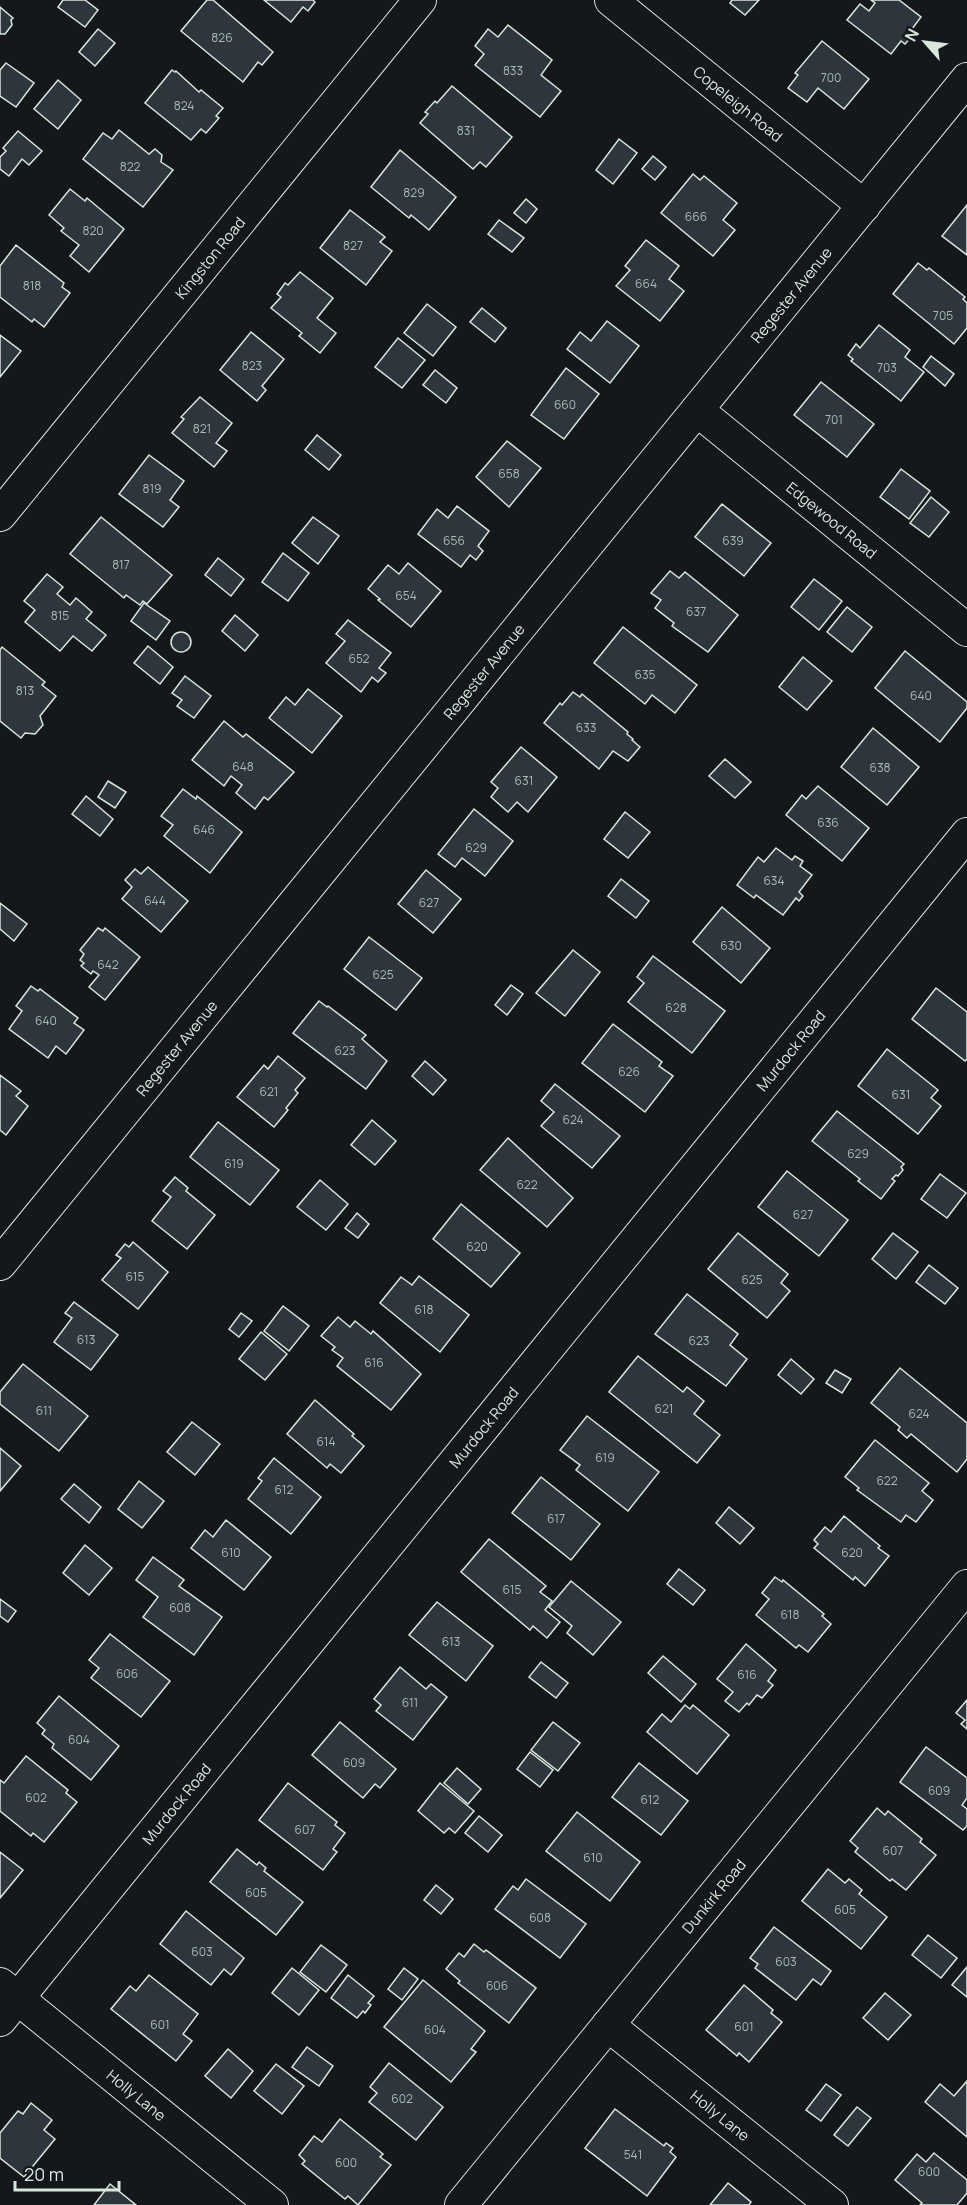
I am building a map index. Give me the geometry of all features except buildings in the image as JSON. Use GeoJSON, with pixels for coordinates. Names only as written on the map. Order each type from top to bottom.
{"type":"FeatureCollection","features":[{"type":"Feature","properties":{"kind":"street","name":"Kingston Road"},"geometry":{"type":"LineString","coordinates":[[0,516],[420,0]]}},
{"type":"Feature","properties":{"kind":"street","name":"Copeleigh Road"},"geometry":{"type":"LineString","coordinates":[[611,0],[864,206]]}},
{"type":"Feature","properties":{"kind":"street","name":"Regester Avenue"},"geometry":{"type":"LineString","coordinates":[[0,1264],[967,79]]}},
{"type":"Feature","properties":{"kind":"street","name":"Edgewood Road"},"geometry":{"type":"LineString","coordinates":[[697,410],[967,630]]}},
{"type":"Feature","properties":{"kind":"street","name":"Murdock Road"},"geometry":{"type":"LineString","coordinates":[[6,2001],[967,834]]}},
{"type":"Feature","properties":{"kind":"street","name":"Dunkirk Road"},"geometry":{"type":"LineString","coordinates":[[461,2205],[967,1586]]}},
{"type":"Feature","properties":{"kind":"street","name":"Holly Lane"},"geometry":{"type":"LineString","coordinates":[[6,2001],[272,2205]]}},
{"type":"Feature","properties":{"kind":"street","name":"Holly Lane"},"geometry":{"type":"LineString","coordinates":[[608,2025],[832,2205]]}}]}
